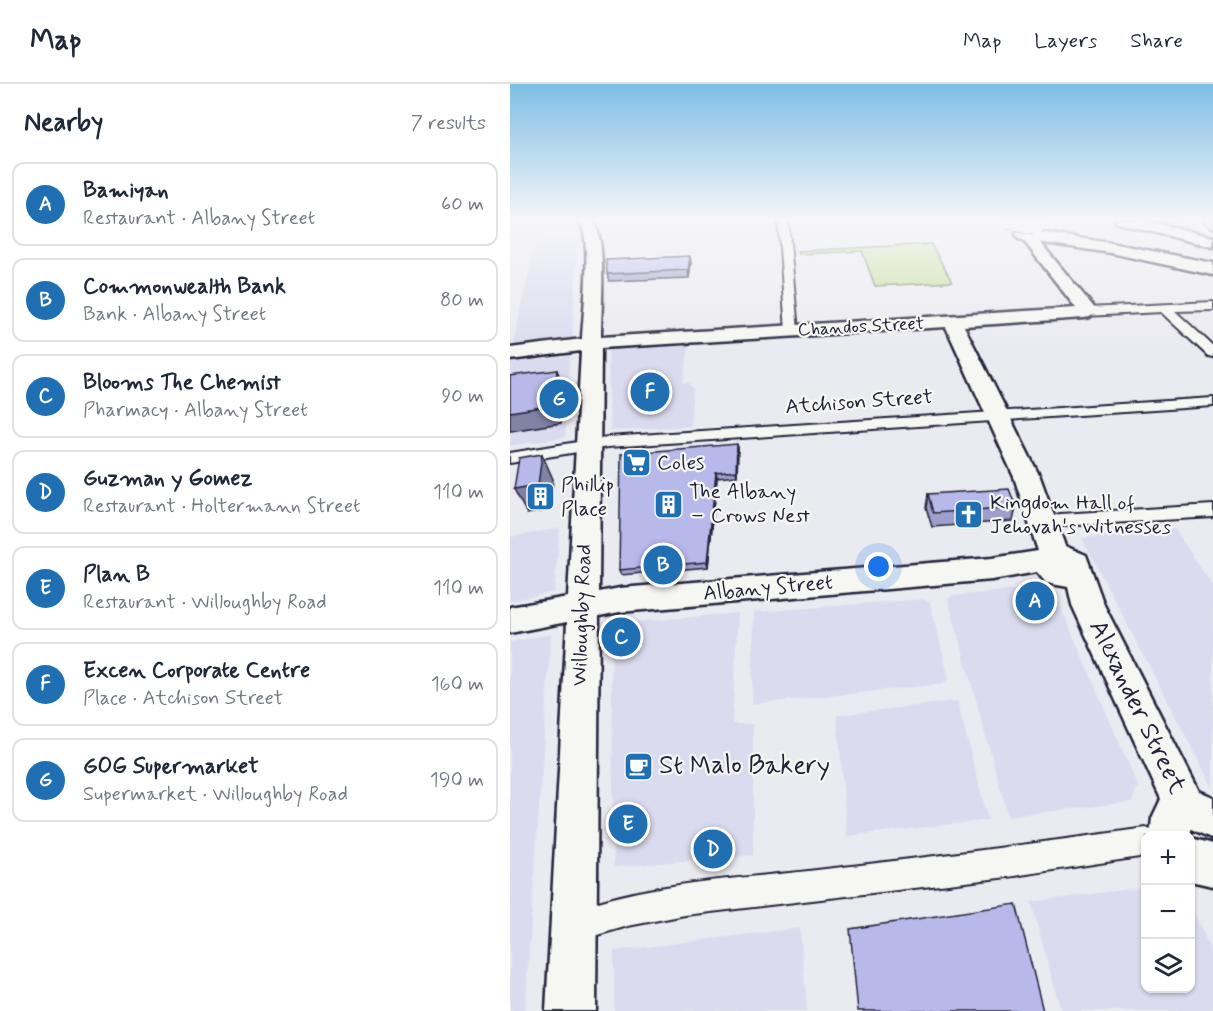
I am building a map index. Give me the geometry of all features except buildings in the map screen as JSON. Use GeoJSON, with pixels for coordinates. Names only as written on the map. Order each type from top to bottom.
{"type":"FeatureCollection","features":[{"type":"Feature","properties":{"kind":"highway"},"geometry":{"type":"LineString","coordinates":[[1193,263],[1213,269]]}},
{"type":"Feature","properties":{"kind":"street","name":"Willoughby Road"},"geometry":{"type":"LineString","coordinates":[[571,1011],[593,263]]}},
{"type":"Feature","properties":{"kind":"street"},"geometry":{"type":"LineString","coordinates":[[787,263],[792,325]]}},
{"type":"Feature","properties":{"kind":"street"},"geometry":{"type":"LineString","coordinates":[[1047,263],[1086,312]]}},
{"type":"Feature","properties":{"kind":"street","name":"Chandos Street"},"geometry":{"type":"LineString","coordinates":[[510,354],[792,325],[953,322],[1086,312],[1213,306]]}},
{"type":"Feature","properties":{"kind":"street"},"geometry":{"type":"LineString","coordinates":[[1165,309],[1213,353]]}},
{"type":"Feature","properties":{"kind":"street","name":"Alexander Street"},"geometry":{"type":"LineString","coordinates":[[953,322],[1027,477],[1063,566],[1088,606],[1190,821]]}},
{"type":"Feature","properties":{"kind":"street","name":"Atchison Street"},"geometry":{"type":"LineString","coordinates":[[510,458],[588,444],[1213,402]]}},
{"type":"Feature","properties":{"kind":"street","name":"Alexander Street"},"geometry":{"type":"LineString","coordinates":[[1027,477],[1060,520],[1063,566]]}},
{"type":"Feature","properties":{"kind":"street"},"geometry":{"type":"LineString","coordinates":[[1060,520],[1213,511]]}},
{"type":"Feature","properties":{"kind":"street","name":"Albany Street"},"geometry":{"type":"LineString","coordinates":[[510,620],[582,606],[992,569],[1063,566]]}},
{"type":"Feature","properties":{"kind":"street"},"geometry":{"type":"LineString","coordinates":[[573,926],[628,911],[686,900],[997,864],[1141,843]]}},
{"type":"Feature","properties":{"kind":"street"},"geometry":{"type":"LineString","coordinates":[[1195,861],[1213,865]]}},
{"type":"Feature","properties":{"kind":"shaded area"},"geometry":{"type":"Polygon","coordinates":[[[531,263],[577,263],[572,339],[513,346],[531,263]]]}},
{"type":"Feature","properties":{"kind":"shaded area"},"geometry":{"type":"Polygon","coordinates":[[[689,346],[683,383],[689,383],[693,389],[690,426],[610,431],[608,350],[689,346]]]}},
{"type":"Feature","properties":{"kind":"shaded area"},"geometry":{"type":"Polygon","coordinates":[[[570,356],[565,437],[510,446],[510,363],[570,356]]]}},
{"type":"Feature","properties":{"kind":"shaded area"},"geometry":{"type":"Polygon","coordinates":[[[560,528],[554,592],[510,601],[510,537],[560,528]]]}},
{"type":"Feature","properties":{"kind":"shaded area"},"geometry":{"type":"Polygon","coordinates":[[[1175,529],[1213,587],[1213,788],[1082,538],[1175,529]]]}},
{"type":"Feature","properties":{"kind":"shaded area"},"geometry":{"type":"Polygon","coordinates":[[[1048,587],[1053,589],[1138,786],[1132,802],[1008,816],[948,599],[952,596],[1048,587]]]}},
{"type":"Feature","properties":{"kind":"shaded area"},"geometry":{"type":"Polygon","coordinates":[[[924,599],[930,603],[949,678],[943,684],[752,704],[754,612],[924,599]]]}},
{"type":"Feature","properties":{"kind":"shaded area"},"geometry":{"type":"Polygon","coordinates":[[[738,613],[732,724],[753,724],[753,855],[614,867],[611,624],[738,613]]]}},
{"type":"Feature","properties":{"kind":"shaded area"},"geometry":{"type":"Polygon","coordinates":[[[551,634],[525,1011],[510,1011],[510,642],[551,634]]]}},
{"type":"Feature","properties":{"kind":"shaded area"},"geometry":{"type":"Polygon","coordinates":[[[957,701],[988,820],[847,836],[837,715],[957,701]]]}},
{"type":"Feature","properties":{"kind":"shaded area"},"geometry":{"type":"Polygon","coordinates":[[[1141,888],[1141,993],[1195,993],[1195,914],[1213,956],[1213,1011],[1061,1011],[1031,902],[1141,888]]]}},
{"type":"Feature","properties":{"kind":"shaded area"},"geometry":{"type":"Polygon","coordinates":[[[800,928],[807,1011],[614,1011],[614,951],[800,928]]]}},
{"type":"Feature","properties":{"kind":"green space"},"geometry":{"type":"Polygon","coordinates":[[[867,263],[942,263],[952,282],[875,286],[867,263]]]}},
{"type":"Feature","properties":{"kind":"place","name":"Excen Corporate Centre"},"geometry":{"type":"Point","coordinates":[650,392]}},
{"type":"Feature","properties":{"kind":"place","name":"GOG Supermarket"},"geometry":{"type":"Point","coordinates":[559,399]}},
{"type":"Feature","properties":{"kind":"place","name":"Coles"},"geometry":{"type":"Point","coordinates":[636,463]}},
{"type":"Feature","properties":{"kind":"place","name":"Phillip Place"},"geometry":{"type":"Point","coordinates":[540,497]}},
{"type":"Feature","properties":{"kind":"place","name":"The Albany – Crows Nest"},"geometry":{"type":"Point","coordinates":[668,504]}},
{"type":"Feature","properties":{"kind":"place","name":"Kingdom Hall of Jehovah's Witnesses"},"geometry":{"type":"Point","coordinates":[969,515]}},
{"type":"Feature","properties":{"kind":"place","name":"Commonwealth Bank"},"geometry":{"type":"Point","coordinates":[663,565]}},
{"type":"Feature","properties":{"kind":"place","name":"Bamiyan"},"geometry":{"type":"Point","coordinates":[1035,601]}},
{"type":"Feature","properties":{"kind":"place","name":"Blooms The Chemist"},"geometry":{"type":"Point","coordinates":[621,637]}},
{"type":"Feature","properties":{"kind":"place","name":"St Malo Bakery"},"geometry":{"type":"Point","coordinates":[638,766]}},
{"type":"Feature","properties":{"kind":"place","name":"Plan B"},"geometry":{"type":"Point","coordinates":[628,824]}},
{"type":"Feature","properties":{"kind":"place","name":"Guzman y Gomez"},"geometry":{"type":"Point","coordinates":[713,849]}}]}
